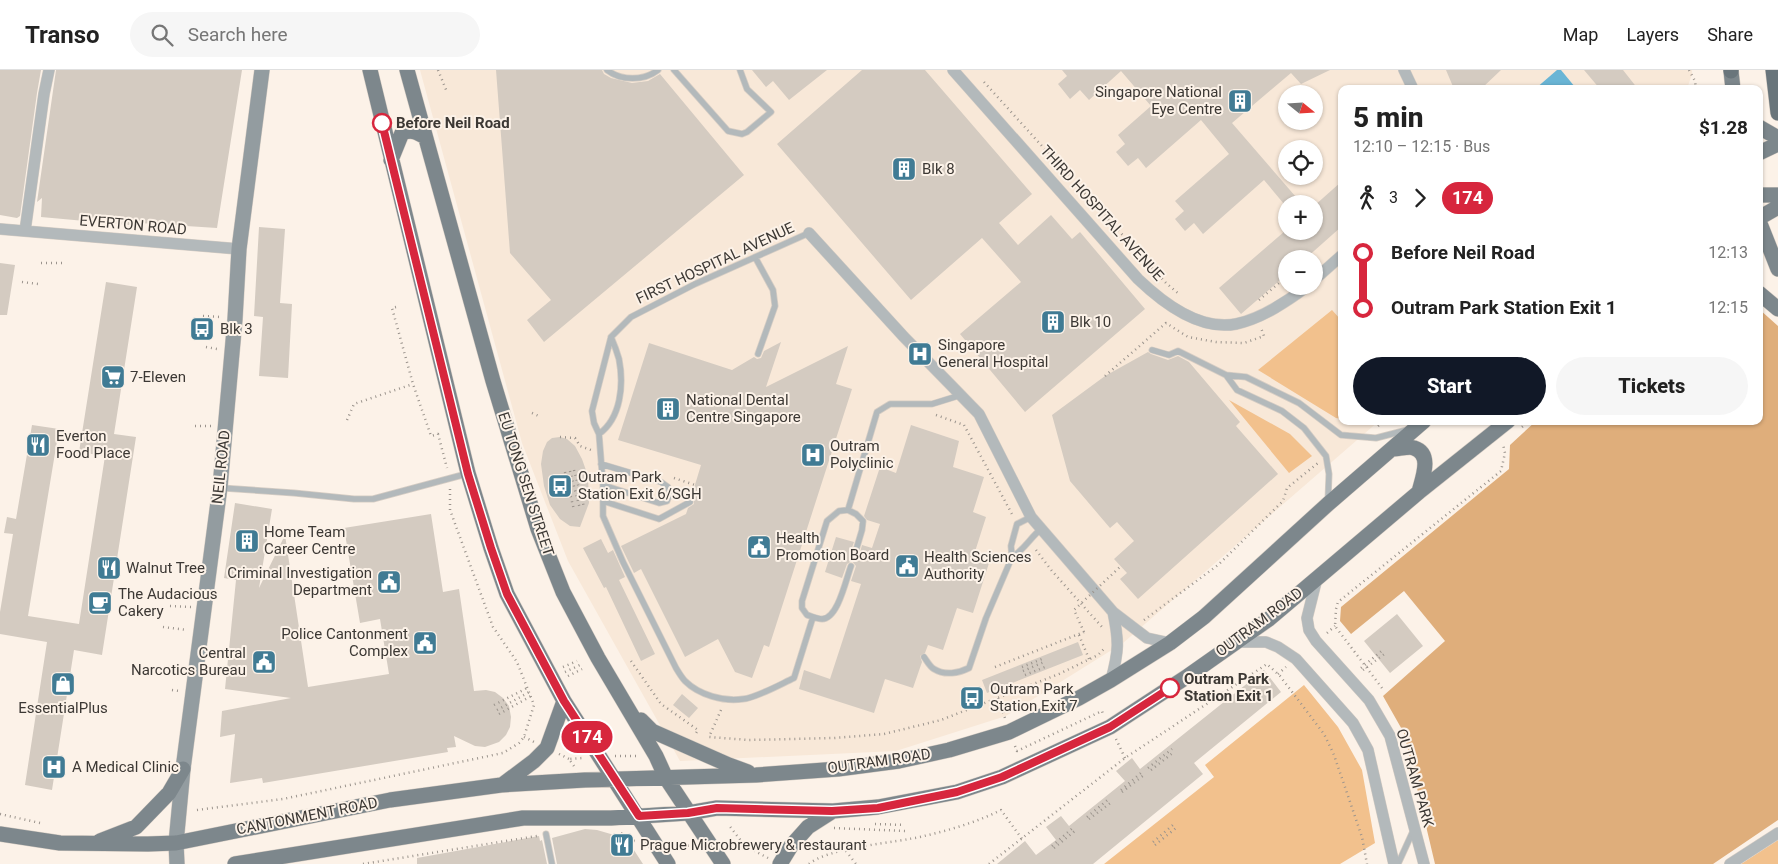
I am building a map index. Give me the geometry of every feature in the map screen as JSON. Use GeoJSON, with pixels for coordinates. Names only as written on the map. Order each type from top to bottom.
{"type":"FeatureCollection","features":[{"type":"Feature","properties":{"kind":"highway"},"geometry":{"type":"LineString","coordinates":[[1773,70],[1778,113]]}},
{"type":"Feature","properties":{"kind":"main road","name":"NEIL ROAD"},"geometry":{"type":"LineString","coordinates":[[176,864],[176,843],[183,769],[220,488],[239,249],[262,70]]}},
{"type":"Feature","properties":{"kind":"main road"},"geometry":{"type":"LineString","coordinates":[[370,70],[468,474],[507,594],[564,701],[668,864]]}},
{"type":"Feature","properties":{"kind":"main road","name":"EU TONG SEN STREET"},"geometry":{"type":"LineString","coordinates":[[407,70],[493,381],[538,529],[563,592],[598,658],[620,692],[656,756],[666,778],[723,864]]}},
{"type":"Feature","properties":{"kind":"main road"},"geometry":{"type":"LineString","coordinates":[[1763,129],[1778,138]]}},
{"type":"Feature","properties":{"kind":"main road"},"geometry":{"type":"LineString","coordinates":[[391,160],[402,133],[407,131],[415,132],[425,137]]}},
{"type":"Feature","properties":{"kind":"main road"},"geometry":{"type":"LineString","coordinates":[[1763,150],[1778,144]]}},
{"type":"Feature","properties":{"kind":"main road"},"geometry":{"type":"LineString","coordinates":[[1763,195],[1778,195]]}},
{"type":"Feature","properties":{"kind":"main road"},"geometry":{"type":"LineString","coordinates":[[1763,217],[1778,207]]}},
{"type":"Feature","properties":{"kind":"main road"},"geometry":{"type":"LineString","coordinates":[[1763,230],[1778,269]]}},
{"type":"Feature","properties":{"kind":"main road"},"geometry":{"type":"LineString","coordinates":[[1763,296],[1778,309]]}},
{"type":"Feature","properties":{"kind":"main road","name":"OUTRAM ROAD"},"geometry":{"type":"LineString","coordinates":[[615,780],[756,775],[899,761],[949,750],[1009,732],[1112,680],[1170,643],[1204,617],[1328,504],[1420,425]]}},
{"type":"Feature","properties":{"kind":"main road","name":"OUTRAM ROAD"},"geometry":{"type":"LineString","coordinates":[[688,813],[717,808],[832,811],[878,808],[957,792],[1002,777],[1110,727],[1188,676],[1269,619],[1419,492],[1512,427]]}},
{"type":"Feature","properties":{"kind":"main road"},"geometry":{"type":"LineString","coordinates":[[1393,449],[1414,448],[1422,453],[1426,462],[1419,492]]}},
{"type":"Feature","properties":{"kind":"main road"},"geometry":{"type":"LineString","coordinates":[[620,692],[642,722],[652,731],[756,775]]}},
{"type":"Feature","properties":{"kind":"main road"},"geometry":{"type":"LineString","coordinates":[[501,786],[534,762],[547,748],[564,701]]}},
{"type":"Feature","properties":{"kind":"main road"},"geometry":{"type":"LineString","coordinates":[[92,844],[136,826],[169,793],[183,769]]}},
{"type":"Feature","properties":{"kind":"main road","name":"CANTONMENT ROAD"},"geometry":{"type":"LineString","coordinates":[[0,834],[60,843],[176,843],[390,800],[501,786],[585,780],[615,780]]}},
{"type":"Feature","properties":{"kind":"main road"},"geometry":{"type":"LineString","coordinates":[[775,862],[808,826],[832,811]]}},
{"type":"Feature","properties":{"kind":"main road"},"geometry":{"type":"LineString","coordinates":[[235,864],[523,818],[611,818],[688,813]]}},
{"type":"Feature","properties":{"kind":"street"},"geometry":{"type":"LineString","coordinates":[[25,231],[49,70]]}},
{"type":"Feature","properties":{"kind":"street","name":"THIRD HOSPITAL AVENUE"},"geometry":{"type":"LineString","coordinates":[[953,70],[1138,279],[1167,304],[1202,321],[1235,325],[1256,318],[1296,295]]}},
{"type":"Feature","properties":{"kind":"street"},"geometry":{"type":"LineString","coordinates":[[1404,70],[1411,85]]}},
{"type":"Feature","properties":{"kind":"street","name":"EVERTON ROAD"},"geometry":{"type":"LineString","coordinates":[[0,229],[239,249]]}},
{"type":"Feature","properties":{"kind":"street"},"geometry":{"type":"LineString","coordinates":[[808,233],[904,337],[979,414],[1032,517],[1113,612],[1147,638],[1170,643]]}},
{"type":"Feature","properties":{"kind":"street"},"geometry":{"type":"LineString","coordinates":[[1323,272],[1338,259]]}},
{"type":"Feature","properties":{"kind":"street","name":"OUTRAM PARK"},"geometry":{"type":"LineString","coordinates":[[1317,578],[1308,618],[1309,630],[1316,642],[1369,700],[1390,736],[1424,864]]}},
{"type":"Feature","properties":{"kind":"street"},"geometry":{"type":"LineString","coordinates":[[1112,680],[1118,655],[1118,637],[1113,612]]}},
{"type":"Feature","properties":{"kind":"street"},"geometry":{"type":"LineString","coordinates":[[1234,642],[1266,642],[1284,651],[1298,661],[1353,723],[1368,750],[1396,864]]}},
{"type":"Feature","properties":{"kind":"street"},"geometry":{"type":"LineString","coordinates":[[1730,864],[1778,833]]}},
{"type":"Feature","properties":{"kind":"lane"},"geometry":{"type":"LineString","coordinates":[[607,70],[625,78],[641,78],[658,70]]}},
{"type":"Feature","properties":{"kind":"lane"},"geometry":{"type":"LineString","coordinates":[[674,70],[728,131],[742,134],[771,112],[747,89],[740,70]]}},
{"type":"Feature","properties":{"kind":"lane","name":"FIRST HOSPITAL AVENUE"},"geometry":{"type":"LineString","coordinates":[[611,337],[631,317],[695,284],[808,233]]}},
{"type":"Feature","properties":{"kind":"lane"},"geometry":{"type":"LineString","coordinates":[[755,257],[773,290],[775,306],[758,354]]}},
{"type":"Feature","properties":{"kind":"lane"},"geometry":{"type":"LineString","coordinates":[[599,434],[612,421],[620,394],[619,360],[611,337]]}},
{"type":"Feature","properties":{"kind":"lane"},"geometry":{"type":"LineString","coordinates":[[611,337],[592,410],[594,423],[599,434],[603,485],[603,516],[620,555],[676,668],[685,681],[698,691],[725,699],[745,699],[794,678],[813,617]]}},
{"type":"Feature","properties":{"kind":"lane"},"geometry":{"type":"LineString","coordinates":[[1152,350],[1169,354],[1178,351],[1226,375],[1246,377],[1299,403],[1341,435],[1376,438],[1418,425]]}},
{"type":"Feature","properties":{"kind":"lane"},"geometry":{"type":"LineString","coordinates":[[1226,375],[1237,390],[1282,411],[1304,428],[1326,456],[1330,474],[1328,504]]}},
{"type":"Feature","properties":{"kind":"lane"},"geometry":{"type":"LineString","coordinates":[[848,510],[877,412],[890,404],[932,404],[961,395]]}},
{"type":"Feature","properties":{"kind":"lane"},"geometry":{"type":"LineString","coordinates":[[601,464],[661,482],[668,487],[670,493],[666,501],[659,503],[603,485]]}},
{"type":"Feature","properties":{"kind":"lane"},"geometry":{"type":"LineString","coordinates":[[220,488],[354,499],[373,498],[468,474]]}},
{"type":"Feature","properties":{"kind":"lane"},"geometry":{"type":"LineString","coordinates":[[603,501],[659,519],[690,502]]}},
{"type":"Feature","properties":{"kind":"lane"},"geometry":{"type":"LineString","coordinates":[[851,566],[836,610],[830,617],[822,620],[806,614],[802,608],[802,601],[824,530],[827,521],[833,514],[839,511],[848,510],[856,514],[863,521],[854,557]]}},
{"type":"Feature","properties":{"kind":"lane"},"geometry":{"type":"LineString","coordinates":[[924,657],[934,669],[947,673],[959,673],[969,668],[986,618],[1012,557],[1010,546],[1017,524],[1032,517]]}},
{"type":"Feature","properties":{"kind":"lane"},"geometry":{"type":"LineString","coordinates":[[1012,557],[1021,552],[1028,540],[1041,529]]}},
{"type":"Feature","properties":{"kind":"lane"},"geometry":{"type":"LineString","coordinates":[[1396,864],[1414,827]]}},
{"type":"Feature","properties":{"kind":"lane"},"geometry":{"type":"LineString","coordinates":[[546,834],[552,864]]}},
{"type":"Feature","properties":{"kind":"path"},"geometry":{"type":"LineString","coordinates":[[438,70],[447,92]]}},
{"type":"Feature","properties":{"kind":"path"},"geometry":{"type":"LineString","coordinates":[[1689,70],[1695,85]]}},
{"type":"Feature","properties":{"kind":"path"},"geometry":{"type":"LineString","coordinates":[[979,77],[1166,283],[1182,296]]}},
{"type":"Feature","properties":{"kind":"path"},"geometry":{"type":"LineString","coordinates":[[41,263],[63,263]]}},
{"type":"Feature","properties":{"kind":"path"},"geometry":{"type":"LineString","coordinates":[[22,282],[38,284]]}},
{"type":"Feature","properties":{"kind":"path"},"geometry":{"type":"LineString","coordinates":[[1105,376],[1166,322],[1188,337],[1216,342],[1244,343],[1264,336],[1252,306],[1278,284]]}},
{"type":"Feature","properties":{"kind":"path"},"geometry":{"type":"LineString","coordinates":[[197,810],[283,799],[455,764],[503,753],[524,737],[534,705],[517,662],[493,627],[450,510],[450,478],[438,434],[431,436],[413,384],[392,308],[396,307]]}},
{"type":"Feature","properties":{"kind":"path"},"geometry":{"type":"LineString","coordinates":[[206,347],[222,350]]}},
{"type":"Feature","properties":{"kind":"path"},"geometry":{"type":"LineString","coordinates":[[347,420],[354,404],[413,384]]}},
{"type":"Feature","properties":{"kind":"path"},"geometry":{"type":"LineString","coordinates":[[532,413],[541,417]]}},
{"type":"Feature","properties":{"kind":"path"},"geometry":{"type":"LineString","coordinates":[[936,415],[964,425],[979,414]]}},
{"type":"Feature","properties":{"kind":"path"},"geometry":{"type":"LineString","coordinates":[[1371,427],[1379,425]]}},
{"type":"Feature","properties":{"kind":"path"},"geometry":{"type":"LineString","coordinates":[[195,426],[213,426]]}},
{"type":"Feature","properties":{"kind":"path"},"geometry":{"type":"LineString","coordinates":[[560,437],[575,438],[580,446],[600,452]]}},
{"type":"Feature","properties":{"kind":"path"},"geometry":{"type":"LineString","coordinates":[[1382,688],[1335,626],[1338,602],[1501,471],[1505,454],[1503,444],[1509,438]]}},
{"type":"Feature","properties":{"kind":"path"},"geometry":{"type":"LineString","coordinates":[[1132,628],[1149,618],[1218,565],[1283,501],[1287,488],[1326,456]]}},
{"type":"Feature","properties":{"kind":"path"},"geometry":{"type":"LineString","coordinates":[[574,470],[584,507]]}},
{"type":"Feature","properties":{"kind":"path"},"geometry":{"type":"LineString","coordinates":[[570,471],[580,509]]}},
{"type":"Feature","properties":{"kind":"path"},"geometry":{"type":"LineString","coordinates":[[565,472],[574,510]]}},
{"type":"Feature","properties":{"kind":"path"},"geometry":{"type":"LineString","coordinates":[[995,668],[1084,632],[1074,610],[1121,566]]}},
{"type":"Feature","properties":{"kind":"path"},"geometry":{"type":"LineString","coordinates":[[170,606],[189,606]]}},
{"type":"Feature","properties":{"kind":"path"},"geometry":{"type":"LineString","coordinates":[[163,627],[201,632]]}},
{"type":"Feature","properties":{"kind":"path"},"geometry":{"type":"LineString","coordinates":[[1079,634],[1089,659]]}},
{"type":"Feature","properties":{"kind":"path"},"geometry":{"type":"LineString","coordinates":[[725,699],[709,737],[768,739],[834,738],[884,734],[941,720],[1059,674],[1098,654],[1107,646]]}},
{"type":"Feature","properties":{"kind":"path"},"geometry":{"type":"LineString","coordinates":[[1362,669],[1386,650]]}},
{"type":"Feature","properties":{"kind":"path"},"geometry":{"type":"LineString","coordinates":[[563,668],[577,660]]}},
{"type":"Feature","properties":{"kind":"path"},"geometry":{"type":"LineString","coordinates":[[1043,660],[1023,671],[1046,667]]}},
{"type":"Feature","properties":{"kind":"path"},"geometry":{"type":"LineString","coordinates":[[989,864],[1125,758],[1267,664],[1280,676],[1324,734],[1334,755],[1362,837],[1367,864]]}},
{"type":"Feature","properties":{"kind":"path"},"geometry":{"type":"LineString","coordinates":[[558,676],[580,665]]}},
{"type":"Feature","properties":{"kind":"path"},"geometry":{"type":"LineString","coordinates":[[568,676],[582,669]]}},
{"type":"Feature","properties":{"kind":"path"},"geometry":{"type":"LineString","coordinates":[[494,705],[528,687]]}},
{"type":"Feature","properties":{"kind":"path"},"geometry":{"type":"LineString","coordinates":[[497,710],[531,691]]}},
{"type":"Feature","properties":{"kind":"path"},"geometry":{"type":"LineString","coordinates":[[499,714],[533,695]]}},
{"type":"Feature","properties":{"kind":"path"},"geometry":{"type":"LineString","coordinates":[[998,698],[1017,751],[1102,711],[1125,758]]}},
{"type":"Feature","properties":{"kind":"path"},"geometry":{"type":"LineString","coordinates":[[1150,769],[1173,750]]}},
{"type":"Feature","properties":{"kind":"path"},"geometry":{"type":"LineString","coordinates":[[1121,791],[1143,774]]}},
{"type":"Feature","properties":{"kind":"path"},"geometry":{"type":"LineString","coordinates":[[1088,818],[1112,799]]}},
{"type":"Feature","properties":{"kind":"path"},"geometry":{"type":"LineString","coordinates":[[809,864],[817,858],[924,836],[989,816],[1001,810],[1022,839]]}},
{"type":"Feature","properties":{"kind":"path"},"geometry":{"type":"LineString","coordinates":[[0,814],[43,824]]}},
{"type":"Feature","properties":{"kind":"path"},"geometry":{"type":"LineString","coordinates":[[1174,824],[1154,843],[1176,828]]}},
{"type":"Feature","properties":{"kind":"path"},"geometry":{"type":"LineString","coordinates":[[1053,847],[1075,829]]}},
{"type":"Feature","properties":{"kind":"path"},"geometry":{"type":"LineString","coordinates":[[614,832],[622,833],[631,840],[656,844]]}},
{"type":"Feature","properties":{"kind":"path"},"geometry":{"type":"LineString","coordinates":[[363,864],[546,834]]}},
{"type":"Feature","properties":{"kind":"path"},"geometry":{"type":"LineString","coordinates":[[745,846],[775,862]]}},
{"type":"Feature","properties":{"kind":"path"},"geometry":{"type":"LineString","coordinates":[[846,851],[856,864]]}},
{"type":"Feature","properties":{"kind":"shaded area","name":"Singapore General Hospital"},"geometry":{"type":"Polygon","coordinates":[[[420,70],[1692,70],[1688,85],[1338,85],[1338,425],[1374,425],[1123,643],[1006,716],[896,751],[680,761],[568,561],[522,443],[420,70]]]}},
{"type":"Feature","properties":{"kind":"shaded area"},"geometry":{"type":"Polygon","coordinates":[[[1332,310],[1338,317],[1338,418],[1258,370],[1332,310]]]}},
{"type":"Feature","properties":{"kind":"shaded area"},"geometry":{"type":"Polygon","coordinates":[[[1763,313],[1778,326],[1778,820],[1713,864],[1435,864],[1404,733],[1383,696],[1445,641],[1404,591],[1351,634],[1340,621],[1341,607],[1509,469],[1510,445],[1532,425],[1763,425],[1763,313]]]}},
{"type":"Feature","properties":{"kind":"shaded area"},"geometry":{"type":"Polygon","coordinates":[[[1229,400],[1290,434],[1312,456],[1289,473],[1229,400]]]}},
{"type":"Feature","properties":{"kind":"shaded area"},"geometry":{"type":"Polygon","coordinates":[[[1304,685],[1338,727],[1362,770],[1375,843],[1340,864],[1104,864],[1214,777],[1205,765],[1304,685]]]}},
{"type":"Feature","properties":{"kind":"shaded area"},"geometry":{"type":"Polygon","coordinates":[[[1778,840],[1778,864],[1741,864],[1778,840]]]}},
{"type":"Feature","properties":{"kind":"water"},"geometry":{"type":"Polygon","coordinates":[[[1557,70],[1561,70],[1573,85],[1540,85],[1557,70]]]}},
{"type":"Feature","properties":{"kind":"building"},"geometry":{"type":"Polygon","coordinates":[[[0,70],[41,70],[20,216],[17,218],[0,215],[0,70]]]}},
{"type":"Feature","properties":{"kind":"building"},"geometry":{"type":"Polygon","coordinates":[[[56,70],[242,70],[217,228],[140,223],[140,226],[41,217],[42,198],[37,202],[56,70]]]}},
{"type":"Feature","properties":{"kind":"building"},"geometry":{"type":"Polygon","coordinates":[[[496,70],[602,70],[604,74],[611,78],[632,83],[648,81],[660,74],[744,175],[544,342],[527,320],[551,300],[510,253],[496,70]]]}},
{"type":"Feature","properties":{"kind":"building"},"geometry":{"type":"Polygon","coordinates":[[[752,70],[827,70],[789,100],[773,81],[766,87],[752,70]]]}},
{"type":"Feature","properties":{"kind":"building","name":"Blk 8"},"geometry":{"type":"Polygon","coordinates":[[[862,70],[925,70],[1032,194],[999,223],[1018,245],[1051,215],[1072,239],[1080,232],[1145,309],[1025,412],[960,334],[1021,282],[982,238],[911,300],[777,144],[862,70]]]}},
{"type":"Feature","properties":{"kind":"building"},"geometry":{"type":"Polygon","coordinates":[[[1062,70],[1330,70],[1301,84],[1291,73],[1232,123],[1278,176],[1278,185],[1286,185],[1294,195],[1278,195],[1278,197],[1264,180],[1203,234],[1194,223],[1185,231],[1175,219],[1184,211],[1175,201],[1229,154],[1201,120],[1146,168],[1138,158],[1128,166],[1116,152],[1125,144],[1118,135],[1151,106],[1121,71],[1089,100],[1080,90],[1070,99],[1058,84],[1067,76],[1062,70]]]}},
{"type":"Feature","properties":{"kind":"building"},"geometry":{"type":"Polygon","coordinates":[[[1446,70],[1501,70],[1485,85],[1452,85],[1446,70]]]}},
{"type":"Feature","properties":{"kind":"building"},"geometry":{"type":"Polygon","coordinates":[[[1584,70],[1623,70],[1635,85],[1597,85],[1584,70]]]}},
{"type":"Feature","properties":{"kind":"building"},"geometry":{"type":"Polygon","coordinates":[[[1338,185],[1338,230],[1315,250],[1278,250],[1278,282],[1241,314],[1219,288],[1278,237],[1278,240],[1323,240],[1323,198],[1338,185]]]}},
{"type":"Feature","properties":{"kind":"building"},"geometry":{"type":"Polygon","coordinates":[[[259,227],[285,229],[280,303],[292,304],[288,378],[259,376],[263,317],[254,316],[259,227]]]}},
{"type":"Feature","properties":{"kind":"building"},"geometry":{"type":"Polygon","coordinates":[[[0,263],[15,265],[7,315],[0,315],[0,263]]]}},
{"type":"Feature","properties":{"kind":"building"},"geometry":{"type":"Polygon","coordinates":[[[106,282],[137,287],[114,434],[136,437],[102,655],[74,650],[52,790],[25,785],[47,642],[0,634],[0,612],[13,534],[4,533],[7,517],[16,519],[32,425],[59,429],[28,616],[79,624],[105,456],[79,452],[106,282]]]}},
{"type":"Feature","properties":{"kind":"building"},"geometry":{"type":"Polygon","coordinates":[[[781,342],[766,387],[848,346],[836,384],[852,389],[769,647],[764,645],[752,678],[735,672],[718,639],[685,657],[641,569],[634,573],[621,546],[686,514],[688,508],[694,504],[694,500],[691,498],[701,465],[618,440],[649,343],[732,370],[754,357],[757,359],[761,358],[764,351],[781,342]]]}},
{"type":"Feature","properties":{"kind":"building"},"geometry":{"type":"Polygon","coordinates":[[[1148,352],[1168,360],[1178,356],[1189,362],[1240,422],[1236,426],[1278,474],[1138,599],[1120,579],[1127,573],[1114,559],[1134,541],[1117,522],[1110,528],[1070,481],[1052,415],[1105,376],[1148,352]]]}},
{"type":"Feature","properties":{"kind":"building"},"geometry":{"type":"Polygon","coordinates":[[[911,425],[959,441],[953,467],[984,477],[973,512],[986,517],[973,558],[989,563],[973,613],[957,608],[943,650],[928,645],[925,653],[920,656],[922,662],[913,688],[885,679],[874,713],[799,689],[804,670],[830,679],[861,584],[851,581],[856,566],[852,561],[858,560],[862,545],[872,548],[880,524],[867,520],[864,516],[880,467],[896,473],[911,425]]]}},
{"type":"Feature","properties":{"kind":"building"},"geometry":{"type":"Polygon","coordinates":[[[560,437],[567,439],[575,446],[588,476],[589,503],[580,527],[570,526],[560,519],[550,505],[544,486],[541,464],[543,451],[547,442],[552,438],[560,437]]]}},
{"type":"Feature","properties":{"kind":"building","name":"Police Cantonment Complex"},"geometry":{"type":"Polygon","coordinates":[[[235,503],[272,509],[259,588],[285,535],[308,687],[389,674],[380,619],[360,623],[344,528],[431,514],[443,592],[459,589],[474,691],[486,690],[495,692],[509,706],[510,727],[506,735],[499,742],[485,747],[475,746],[454,736],[456,747],[447,748],[448,752],[263,783],[262,778],[230,783],[235,734],[220,737],[222,711],[291,698],[225,689],[236,580],[224,578],[235,503]]]}},
{"type":"Feature","properties":{"kind":"building"},"geometry":{"type":"Polygon","coordinates":[[[836,537],[854,542],[849,556],[852,561],[847,564],[842,578],[825,572],[836,537]]]}},
{"type":"Feature","properties":{"kind":"building"},"geometry":{"type":"Polygon","coordinates":[[[601,539],[608,553],[613,550],[625,577],[619,580],[655,654],[641,661],[606,587],[604,588],[583,548],[601,539]]]}},
{"type":"Feature","properties":{"kind":"building"},"geometry":{"type":"Polygon","coordinates":[[[1397,614],[1423,646],[1390,673],[1364,641],[1397,614]]]}},
{"type":"Feature","properties":{"kind":"building"},"geometry":{"type":"Polygon","coordinates":[[[1078,642],[1083,655],[987,693],[982,680],[1078,642]]]}},
{"type":"Feature","properties":{"kind":"building"},"geometry":{"type":"Polygon","coordinates":[[[1264,670],[1281,692],[1194,763],[1203,774],[1093,864],[997,864],[1025,841],[1036,855],[1056,840],[1046,827],[1061,816],[1069,826],[1125,781],[1116,771],[1132,758],[1140,769],[1264,670]]]}},
{"type":"Feature","properties":{"kind":"building"},"geometry":{"type":"Polygon","coordinates":[[[682,694],[698,708],[689,718],[673,705],[682,694]]]}},
{"type":"Feature","properties":{"kind":"building"},"geometry":{"type":"Polygon","coordinates":[[[585,829],[597,830],[621,837],[630,844],[643,864],[557,864],[552,838],[585,829]]]}},
{"type":"Feature","properties":{"kind":"building"},"geometry":{"type":"Polygon","coordinates":[[[539,836],[540,841],[542,840],[547,864],[417,864],[417,858],[539,836]]]}},
{"type":"Feature","properties":{"kind":"bus line","name":"174"},"geometry":{"type":"LineString","coordinates":[[382,123],[468,474],[507,594],[564,701],[639,816],[688,813],[717,808],[832,811],[878,808],[957,792],[1033,764],[1110,727],[1170,688]]}},
{"type":"Feature","properties":{"kind":"place","name":"Singapore National Eye Centre"},"geometry":{"type":"Point","coordinates":[1240,101]}},
{"type":"Feature","properties":{"kind":"place","name":"Before Neil Road"},"geometry":{"type":"Point","coordinates":[382,123]}},
{"type":"Feature","properties":{"kind":"place","name":"Blk 8"},"geometry":{"type":"Point","coordinates":[904,169]}},
{"type":"Feature","properties":{"kind":"place","name":"Blk 10"},"geometry":{"type":"Point","coordinates":[1053,322]}},
{"type":"Feature","properties":{"kind":"place","name":"Blk 3"},"geometry":{"type":"Point","coordinates":[202,329]}},
{"type":"Feature","properties":{"kind":"place","name":"Singapore General Hospital"},"geometry":{"type":"Point","coordinates":[920,354]}},
{"type":"Feature","properties":{"kind":"place","name":"7-Eleven"},"geometry":{"type":"Point","coordinates":[113,377]}},
{"type":"Feature","properties":{"kind":"place","name":"National Dental Centre Singapore"},"geometry":{"type":"Point","coordinates":[668,409]}},
{"type":"Feature","properties":{"kind":"place","name":"Everton Food Place"},"geometry":{"type":"Point","coordinates":[38,445]}},
{"type":"Feature","properties":{"kind":"place","name":"Outram Polyclinic"},"geometry":{"type":"Point","coordinates":[813,455]}},
{"type":"Feature","properties":{"kind":"place","name":"Outram Park Station Exit 6/SGH"},"geometry":{"type":"Point","coordinates":[560,486]}},
{"type":"Feature","properties":{"kind":"place","name":"Home Team Career Centre"},"geometry":{"type":"Point","coordinates":[247,541]}},
{"type":"Feature","properties":{"kind":"place","name":"Health Promotion Board"},"geometry":{"type":"Point","coordinates":[759,547]}},
{"type":"Feature","properties":{"kind":"place","name":"Health Sciences Authority"},"geometry":{"type":"Point","coordinates":[907,566]}},
{"type":"Feature","properties":{"kind":"place","name":"Walnut Tree"},"geometry":{"type":"Point","coordinates":[109,568]}},
{"type":"Feature","properties":{"kind":"place","name":"Criminal Investigation Department"},"geometry":{"type":"Point","coordinates":[389,582]}},
{"type":"Feature","properties":{"kind":"place","name":"The Audacious Cakery"},"geometry":{"type":"Point","coordinates":[100,603]}},
{"type":"Feature","properties":{"kind":"place","name":"Police Cantonment Complex"},"geometry":{"type":"Point","coordinates":[425,643]}},
{"type":"Feature","properties":{"kind":"place","name":"Central Narcotics Bureau"},"geometry":{"type":"Point","coordinates":[264,662]}},
{"type":"Feature","properties":{"kind":"place","name":"EssentialPlus"},"geometry":{"type":"Point","coordinates":[63,684]}},
{"type":"Feature","properties":{"kind":"place","name":"Outram Park Station Exit 1"},"geometry":{"type":"Point","coordinates":[1170,688]}},
{"type":"Feature","properties":{"kind":"place","name":"Outram Park Station Exit 7"},"geometry":{"type":"Point","coordinates":[972,698]}},
{"type":"Feature","properties":{"kind":"place","name":"A Medical Clinic"},"geometry":{"type":"Point","coordinates":[54,767]}},
{"type":"Feature","properties":{"kind":"place","name":"Prague Microbrewery & restaurant"},"geometry":{"type":"Point","coordinates":[622,845]}}]}
